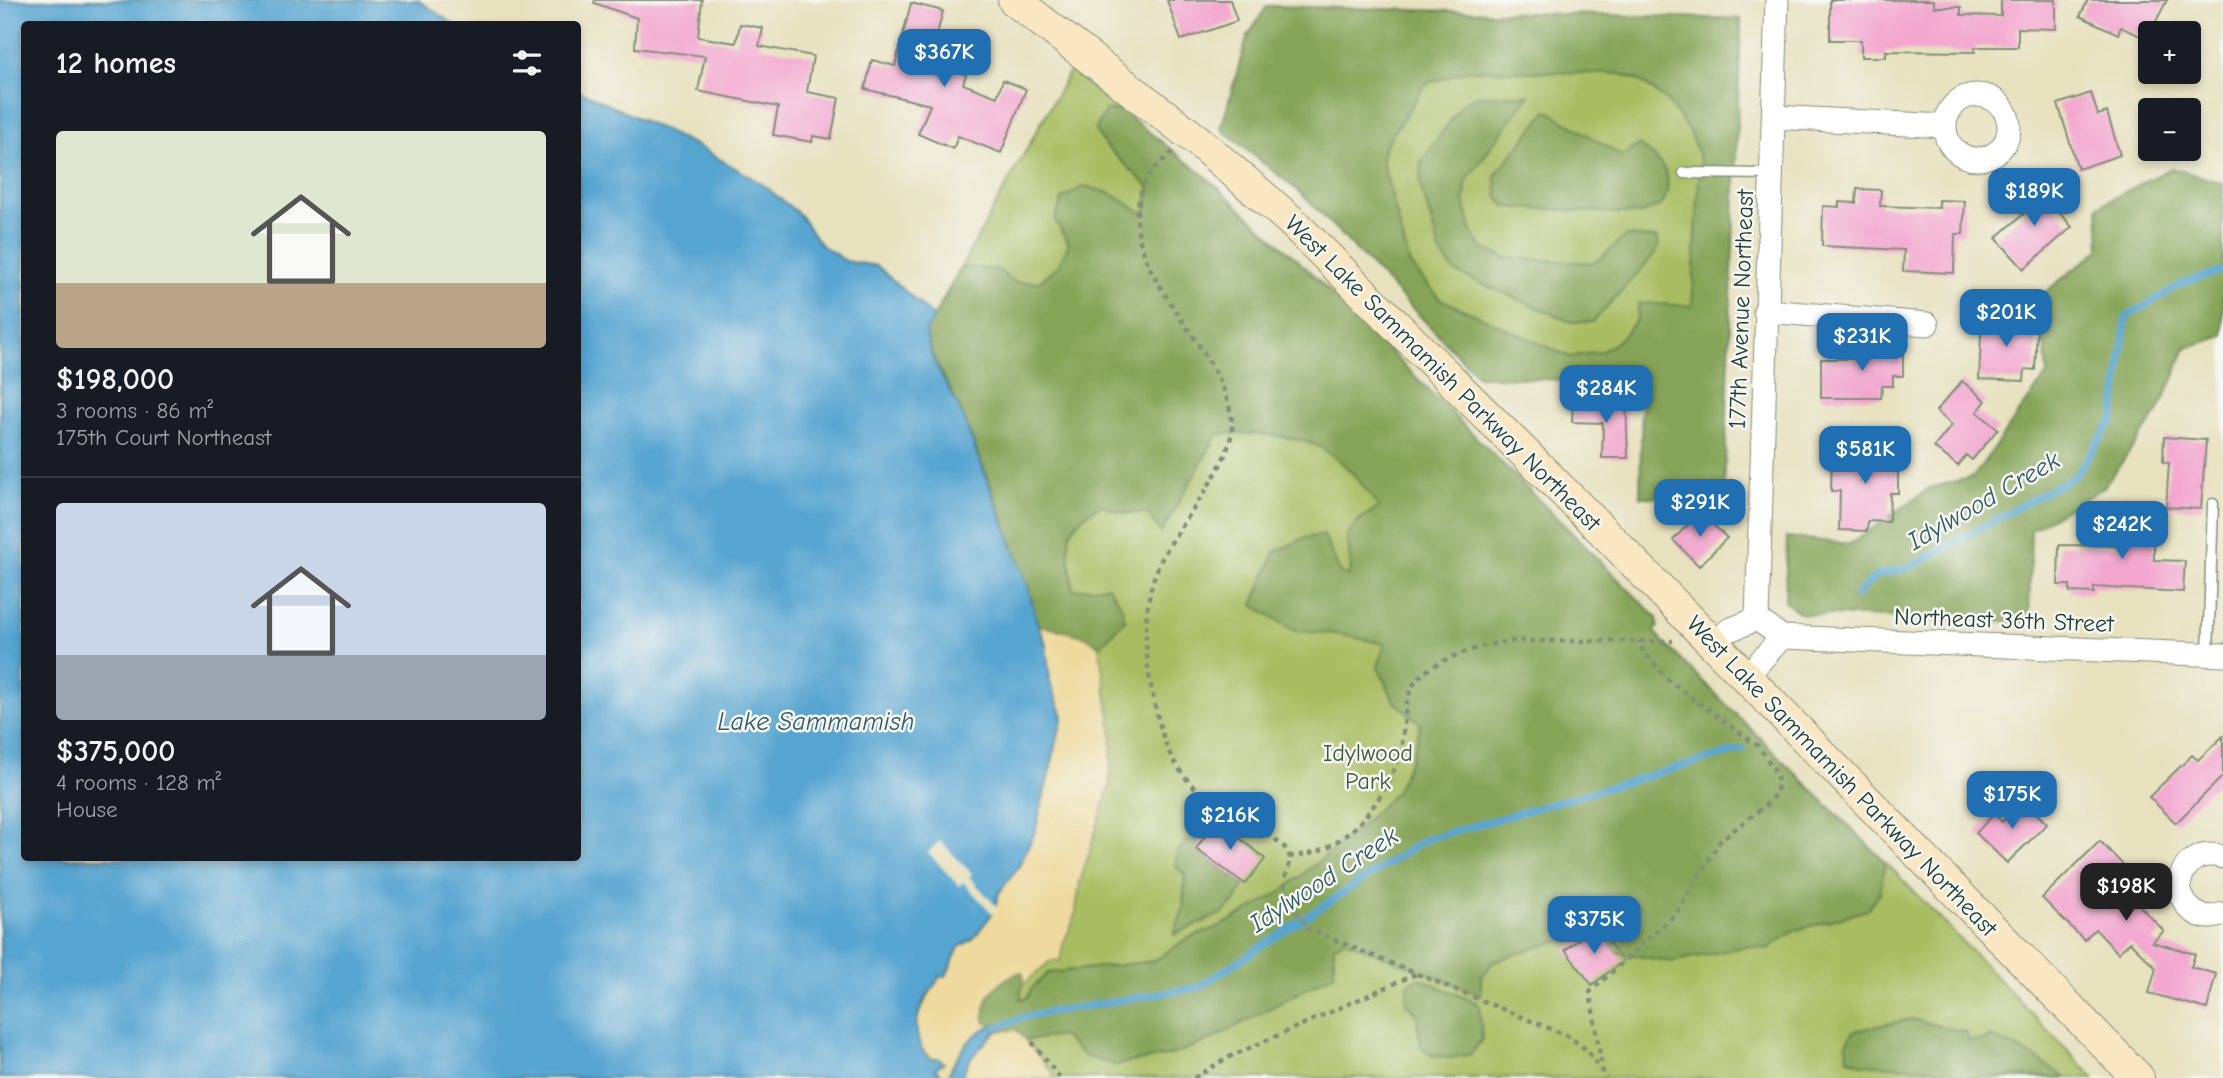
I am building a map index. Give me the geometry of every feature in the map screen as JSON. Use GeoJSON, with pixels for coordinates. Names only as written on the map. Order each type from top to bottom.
{"type":"FeatureCollection","features":[{"type":"Feature","properties":{"kind":"main road","name":"West Lake Sammamish Parkway Northeast"},"geometry":{"type":"LineString","coordinates":[[1014,0],[1189,134],[1290,220],[1714,645],[2138,1078]]}},
{"type":"Feature","properties":{"kind":"street","name":"177th Avenue Northeast"},"geometry":{"type":"LineString","coordinates":[[1757,619],[1777,0]]}},
{"type":"Feature","properties":{"kind":"street"},"geometry":{"type":"LineString","coordinates":[[1774,117],[1945,126]]}},
{"type":"Feature","properties":{"kind":"street"},"geometry":{"type":"LineString","coordinates":[[1765,311],[1927,324]]}},
{"type":"Feature","properties":{"kind":"street"},"geometry":{"type":"LineString","coordinates":[[1714,645],[1729,630],[1757,619],[1782,637],[1745,678]]}},
{"type":"Feature","properties":{"kind":"street","name":"Northeast 36th Street"},"geometry":{"type":"LineString","coordinates":[[1782,637],[2215,655]]}},
{"type":"Feature","properties":{"kind":"street"},"geometry":{"type":"LineString","coordinates":[[2223,857],[2213,854],[2192,860],[2184,867],[2179,888],[2188,907],[2196,914],[2207,917],[2223,914]]}},
{"type":"Feature","properties":{"kind":"lane"},"geometry":{"type":"LineString","coordinates":[[1684,173],[1772,174]]}},
{"type":"Feature","properties":{"kind":"lane"},"geometry":{"type":"LineString","coordinates":[[2213,504],[2215,655]]}},
{"type":"Feature","properties":{"kind":"path"},"geometry":{"type":"LineString","coordinates":[[1189,134],[1148,177],[1138,220],[1146,265],[1177,310],[1226,396],[1232,424],[1228,448],[1158,566],[1147,618],[1147,657],[1152,696],[1168,753],[1183,778],[1216,806],[1287,849],[1291,863],[1285,882],[1289,896],[1308,929],[1568,1037],[1587,1050],[1605,1077]]}},
{"type":"Feature","properties":{"kind":"path"},"geometry":{"type":"LineString","coordinates":[[1289,857],[1317,852],[1347,833],[1379,800],[1391,781],[1402,741],[1409,696],[1420,676],[1461,654],[1486,645],[1509,642],[1681,640]]}},
{"type":"Feature","properties":{"kind":"path"},"geometry":{"type":"LineString","coordinates":[[1605,1077],[1590,992],[1676,914],[1721,840],[1771,801],[1779,785],[1775,771],[1758,746],[1669,681],[1640,647],[1639,641]]}},
{"type":"Feature","properties":{"kind":"path"},"geometry":{"type":"LineString","coordinates":[[1194,1078],[1227,1058],[1416,973]]}},
{"type":"Feature","properties":{"kind":"path"},"geometry":{"type":"LineString","coordinates":[[1032,1042],[1060,1078]]}},
{"type":"Feature","properties":{"kind":"green space"},"geometry":{"type":"Polygon","coordinates":[[[1267,6],[1741,19],[1727,385],[1478,376],[1302,194],[1221,129],[1247,38],[1267,6]]]}},
{"type":"Feature","properties":{"kind":"green space"},"geometry":{"type":"Polygon","coordinates":[[[1267,6],[1741,19],[1724,498],[1640,497],[1642,384],[1478,376],[1302,194],[1221,129],[1247,38],[1267,6]],[[1469,70],[1426,84],[1384,147],[1382,160],[1410,265],[1440,299],[1570,357],[1602,351],[1617,342],[1637,320],[1639,303],[1692,306],[1700,160],[1689,131],[1667,101],[1642,82],[1622,74],[1469,70]]]}},
{"type":"Feature","properties":{"kind":"green space","name":"Idylwood Park"},"geometry":{"type":"Polygon","coordinates":[[[1070,71],[1205,176],[1306,268],[1657,618],[1658,627],[1654,632],[1662,641],[1894,871],[2094,1078],[944,1078],[1038,625],[1002,513],[925,332],[1070,71]]]}},
{"type":"Feature","properties":{"kind":"green space"},"geometry":{"type":"Polygon","coordinates":[[[1529,95],[1467,180],[1464,201],[1471,230],[1482,248],[1506,258],[1594,263],[1626,236],[1657,238],[1659,246],[1654,255],[1593,322],[1571,322],[1455,272],[1441,254],[1420,184],[1421,162],[1463,103],[1477,96],[1529,95]]]}},
{"type":"Feature","properties":{"kind":"green space"},"geometry":{"type":"Polygon","coordinates":[[[1121,110],[1205,176],[1306,268],[1657,618],[1658,627],[1654,632],[1662,641],[1885,862],[1880,893],[1868,910],[1796,930],[1767,949],[1748,946],[1671,962],[1616,952],[1596,926],[1578,940],[1557,941],[1494,961],[1481,978],[1481,995],[1344,940],[1334,946],[1334,974],[1208,1041],[1171,1055],[1115,1065],[1085,1056],[1062,1036],[1026,1040],[1016,1030],[999,1031],[1003,1024],[992,1025],[985,1021],[986,1004],[993,990],[1013,975],[1021,972],[1024,977],[1020,999],[1027,998],[1032,988],[1048,973],[1154,961],[1186,939],[1219,927],[1281,892],[1350,836],[1395,793],[1412,757],[1421,724],[1394,701],[1378,667],[1385,644],[1337,634],[1295,631],[1253,605],[1275,552],[1304,538],[1324,535],[1339,571],[1348,576],[1351,568],[1347,535],[1359,520],[1379,507],[1347,467],[1313,444],[1256,434],[1217,435],[1161,533],[1147,513],[1125,513],[1101,505],[1087,513],[1072,530],[1069,540],[1073,590],[1108,586],[1121,605],[1125,620],[1099,647],[1087,637],[1038,625],[994,493],[925,332],[962,267],[999,270],[1014,282],[1039,282],[1058,266],[1069,244],[1055,220],[1062,199],[1084,186],[1110,193],[1145,214],[1150,188],[1106,146],[1095,131],[1105,111],[1121,110]]]}},
{"type":"Feature","properties":{"kind":"green space"},"geometry":{"type":"Polygon","coordinates":[[[1547,110],[1622,156],[1639,145],[1647,151],[1660,163],[1667,176],[1668,184],[1663,204],[1641,214],[1506,207],[1498,198],[1495,176],[1547,110]]]}},
{"type":"Feature","properties":{"kind":"green space"},"geometry":{"type":"Polygon","coordinates":[[[2171,168],[2223,183],[2223,336],[2186,348],[2159,411],[2104,487],[2031,530],[2029,622],[1802,614],[1785,602],[1787,537],[1850,544],[1930,488],[1973,477],[2047,374],[2040,296],[2100,249],[2098,206],[2171,168]]]}},
{"type":"Feature","properties":{"kind":"green space"},"geometry":{"type":"Polygon","coordinates":[[[1188,839],[1203,839],[1196,850],[1245,884],[1234,903],[1223,913],[1174,935],[1183,909],[1185,875],[1176,866],[1176,854],[1188,839]]]}},
{"type":"Feature","properties":{"kind":"green space"},"geometry":{"type":"Polygon","coordinates":[[[1419,978],[1479,1004],[1482,1039],[1471,1054],[1450,1058],[1431,1055],[1421,1046],[1416,1012],[1406,1003],[1409,983],[1419,978]]]}},
{"type":"Feature","properties":{"kind":"green space"},"geometry":{"type":"Polygon","coordinates":[[[1911,1019],[1967,1032],[1968,1041],[1989,1039],[1989,1036],[2024,1051],[2065,1077],[1960,1078],[1935,1069],[1862,1064],[1847,1057],[1846,1046],[1854,1031],[1911,1019]]]}},
{"type":"Feature","properties":{"kind":"sand"},"geometry":{"type":"Polygon","coordinates":[[[1038,625],[1087,637],[1099,647],[1112,732],[1110,785],[1080,882],[1075,917],[1063,944],[1060,961],[1049,962],[1022,986],[1024,977],[1021,972],[1006,979],[993,990],[984,1012],[985,1021],[992,1025],[965,1047],[948,1077],[944,1078],[937,1071],[933,1059],[919,1049],[916,1026],[920,1011],[939,977],[946,976],[959,947],[973,939],[994,911],[999,893],[1019,866],[1035,832],[1063,716],[1050,682],[1046,644],[1038,625]]]}},
{"type":"Feature","properties":{"kind":"sand"},"geometry":{"type":"Polygon","coordinates":[[[1016,1029],[1057,1078],[961,1078],[982,1044],[999,1031],[1016,1029]]]}},
{"type":"Feature","properties":{"kind":"water","name":"Lake Sammamish"},"geometry":{"type":"Polygon","coordinates":[[[0,0],[418,0],[449,21],[21,21],[21,861],[581,861],[581,91],[697,146],[761,183],[800,215],[820,244],[846,261],[877,266],[934,317],[926,332],[932,358],[961,412],[1027,583],[1046,644],[1050,682],[1063,716],[1035,832],[1019,866],[999,893],[994,911],[973,939],[959,947],[946,976],[939,977],[920,1008],[918,1039],[930,1059],[938,1058],[944,1063],[935,1068],[944,1078],[0,1078],[0,0]]]}},
{"type":"Feature","properties":{"kind":"water"},"geometry":{"type":"Polygon","coordinates":[[[1003,1023],[969,1060],[961,1078],[947,1078],[956,1059],[975,1036],[992,1025],[1003,1023]]]}},
{"type":"Feature","properties":{"kind":"pier"},"geometry":{"type":"Polygon","coordinates":[[[940,841],[972,874],[969,877],[998,908],[994,915],[963,882],[959,886],[928,852],[940,841]]]}},
{"type":"Feature","properties":{"kind":"building"},"geometry":{"type":"Polygon","coordinates":[[[595,0],[702,0],[698,37],[736,43],[740,24],[763,28],[759,46],[813,56],[807,92],[839,98],[831,139],[813,136],[812,142],[773,135],[778,107],[698,91],[705,56],[635,48],[637,18],[594,3],[595,0]]]}},
{"type":"Feature","properties":{"kind":"building"},"geometry":{"type":"Polygon","coordinates":[[[1167,0],[1230,0],[1237,21],[1181,40],[1167,0]]]}},
{"type":"Feature","properties":{"kind":"building"},"geometry":{"type":"Polygon","coordinates":[[[1830,0],[1934,0],[1934,7],[1961,7],[1961,15],[2001,16],[2001,0],[2056,0],[2056,29],[2018,28],[2018,47],[1975,47],[1975,52],[1886,51],[1886,57],[1861,57],[1861,40],[1830,40],[1830,0]]]}},
{"type":"Feature","properties":{"kind":"building"},"geometry":{"type":"Polygon","coordinates":[[[2088,0],[2167,0],[2156,21],[2138,21],[2138,35],[2121,27],[2118,34],[2080,16],[2088,0]]]}},
{"type":"Feature","properties":{"kind":"building"},"geometry":{"type":"Polygon","coordinates":[[[911,3],[943,11],[930,61],[966,75],[963,84],[997,97],[1003,80],[1026,89],[1001,153],[958,136],[953,149],[918,134],[930,105],[865,89],[872,60],[895,66],[911,3]]]}},
{"type":"Feature","properties":{"kind":"building"},"geometry":{"type":"Polygon","coordinates":[[[2091,93],[2098,115],[2107,112],[2120,155],[2078,169],[2058,104],[2091,93]]]}},
{"type":"Feature","properties":{"kind":"building"},"geometry":{"type":"Polygon","coordinates":[[[2035,184],[2072,227],[2024,269],[1996,238],[2027,211],[2017,200],[2035,184]]]}},
{"type":"Feature","properties":{"kind":"building"},"geometry":{"type":"Polygon","coordinates":[[[1857,189],[1881,190],[1880,206],[1939,208],[1939,200],[1965,201],[1963,234],[1955,234],[1954,273],[1903,271],[1904,250],[1822,246],[1823,206],[1839,207],[1839,202],[1856,203],[1857,189]]]}},
{"type":"Feature","properties":{"kind":"building"},"geometry":{"type":"Polygon","coordinates":[[[1982,315],[2012,316],[2011,327],[2037,328],[2035,370],[2025,369],[2024,381],[1979,379],[1982,315]]]}},
{"type":"Feature","properties":{"kind":"building"},"geometry":{"type":"Polygon","coordinates":[[[1858,346],[1903,347],[1903,376],[1893,376],[1893,386],[1882,386],[1881,398],[1821,398],[1821,359],[1858,359],[1858,346]]]}},
{"type":"Feature","properties":{"kind":"building"},"geometry":{"type":"Polygon","coordinates":[[[1962,381],[1986,401],[1977,412],[1998,429],[1972,460],[1966,455],[1958,466],[1934,447],[1952,425],[1936,411],[1962,381]]]}},
{"type":"Feature","properties":{"kind":"building"},"geometry":{"type":"Polygon","coordinates":[[[1573,401],[1626,402],[1628,458],[1602,458],[1603,423],[1572,422],[1573,401]]]}},
{"type":"Feature","properties":{"kind":"building"},"geometry":{"type":"Polygon","coordinates":[[[2164,437],[2206,440],[2201,509],[2166,507],[2169,463],[2163,462],[2164,437]]]}},
{"type":"Feature","properties":{"kind":"building"},"geometry":{"type":"Polygon","coordinates":[[[1871,447],[1898,448],[1898,493],[1890,493],[1889,522],[1868,521],[1867,531],[1839,530],[1840,491],[1831,491],[1832,453],[1871,453],[1871,447]]]}},
{"type":"Feature","properties":{"kind":"building"},"geometry":{"type":"Polygon","coordinates":[[[2129,502],[2154,502],[2154,560],[2185,561],[2183,592],[2094,587],[2094,593],[2070,592],[2070,585],[2058,585],[2059,545],[2129,546],[2129,502]]]}},
{"type":"Feature","properties":{"kind":"building"},"geometry":{"type":"Polygon","coordinates":[[[1700,512],[1727,538],[1699,566],[1673,540],[1700,512]]]}},
{"type":"Feature","properties":{"kind":"building"},"geometry":{"type":"Polygon","coordinates":[[[2223,736],[2223,776],[2176,823],[2149,797],[2192,755],[2198,760],[2223,736]]]}},
{"type":"Feature","properties":{"kind":"building"},"geometry":{"type":"Polygon","coordinates":[[[2024,801],[2047,824],[2007,863],[1976,833],[1994,814],[2002,822],[2024,801]]]}},
{"type":"Feature","properties":{"kind":"building"},"geometry":{"type":"Polygon","coordinates":[[[1217,819],[1265,859],[1245,884],[1196,849],[1217,819]]]}},
{"type":"Feature","properties":{"kind":"building"},"geometry":{"type":"Polygon","coordinates":[[[2100,841],[2148,891],[2136,902],[2164,931],[2152,942],[2195,954],[2191,967],[2216,974],[2207,1009],[2149,993],[2156,968],[2130,942],[2118,953],[2095,929],[2084,940],[2042,898],[2100,841]]]}},
{"type":"Feature","properties":{"kind":"building"},"geometry":{"type":"Polygon","coordinates":[[[1596,926],[1623,961],[1592,985],[1565,950],[1596,926]]]}},
{"type":"Feature","properties":{"kind":"waterway","name":"Idylwood Creek"},"geometry":{"type":"LineString","coordinates":[[1856,596],[1875,576],[1911,567],[2076,475],[2114,418],[2126,317],[2185,282],[2223,271]]}},
{"type":"Feature","properties":{"kind":"waterway","name":"Idylwood Creek"},"geometry":{"type":"LineString","coordinates":[[997,1027],[1027,1016],[1199,987],[1424,840],[1743,749]]}}]}
